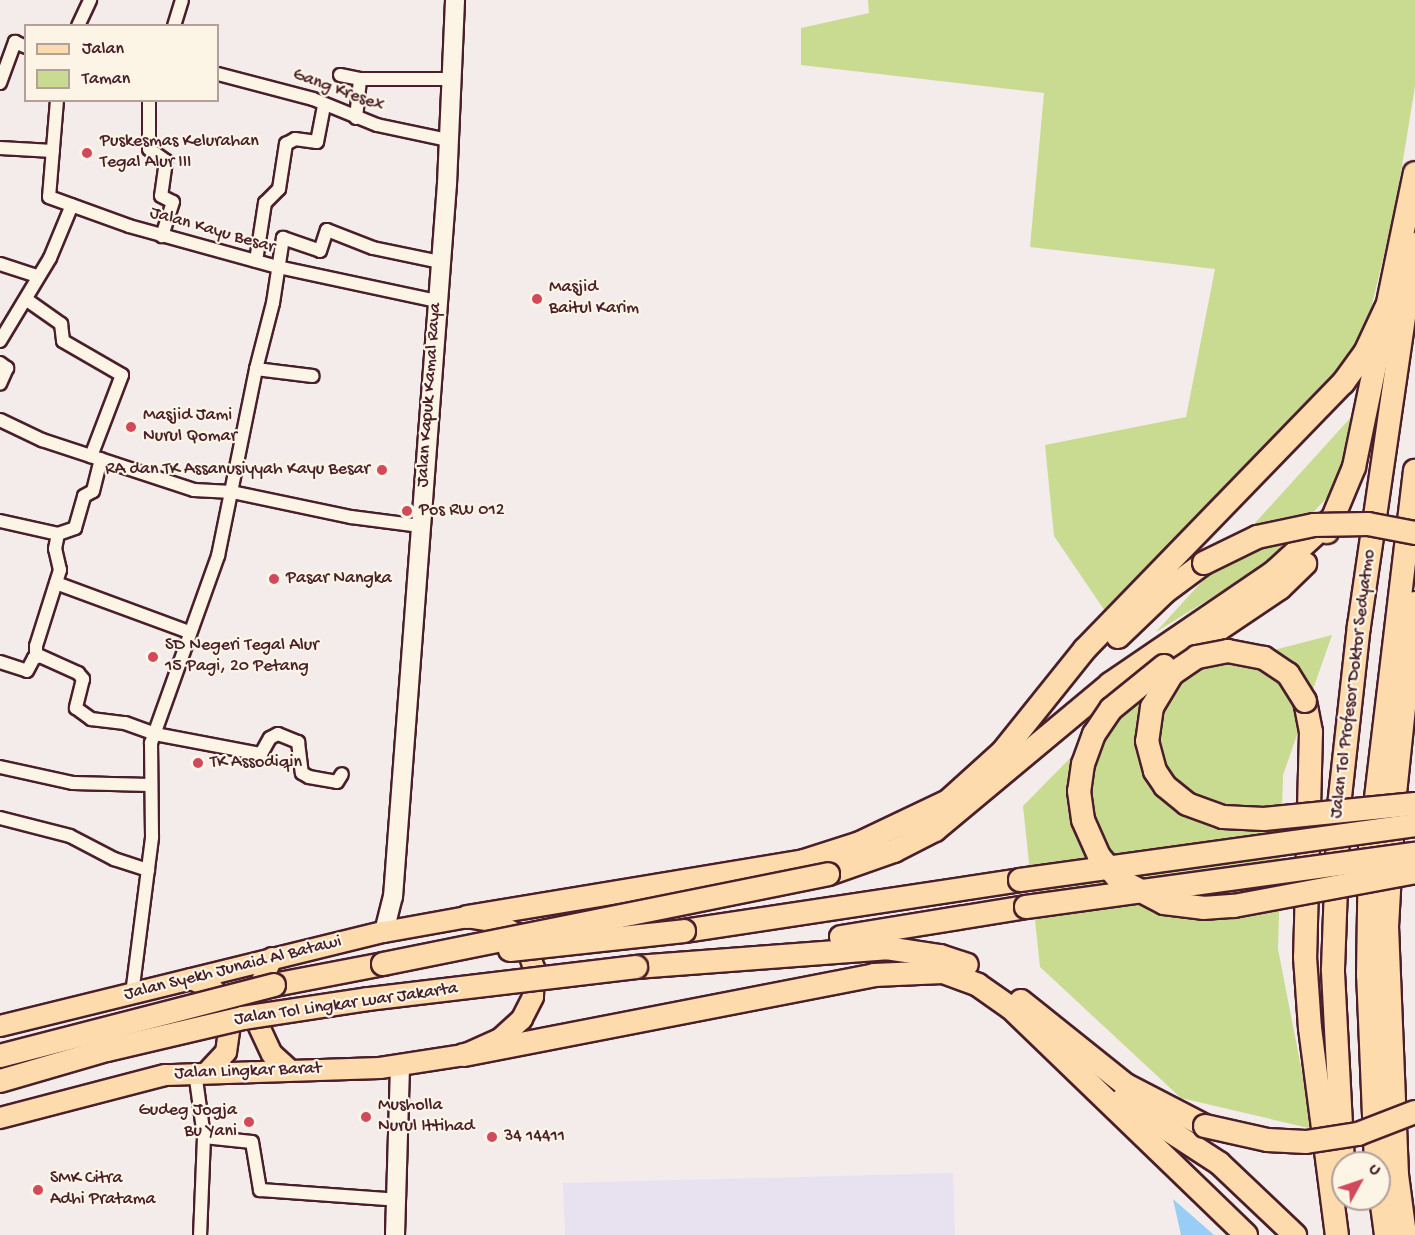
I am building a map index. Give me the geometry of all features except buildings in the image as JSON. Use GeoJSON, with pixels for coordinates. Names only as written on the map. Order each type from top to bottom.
{"type":"FeatureCollection","features":[{"type":"Feature","properties":{"kind":"highway"},"geometry":{"type":"LineString","coordinates":[[1415,173],[1353,467],[1320,545],[1295,575],[1164,666],[1112,709],[1094,734],[1083,764],[1079,791],[1083,820],[1094,848],[1118,879],[1164,903],[1211,908],[1415,872]]}},
{"type":"Feature","properties":{"kind":"highway","name":"Jalan Tol Profesor Doktor Sedyatmo"},"geometry":{"type":"LineString","coordinates":[[1342,1151],[1333,969],[1339,806],[1358,638],[1415,244]]}},
{"type":"Feature","properties":{"kind":"highway"},"geometry":{"type":"LineString","coordinates":[[1009,760],[1071,663],[1343,383],[1362,358],[1386,308]]}},
{"type":"Feature","properties":{"kind":"highway","name":"Jalan Tol Profesor Doktor Sedyatmo"},"geometry":{"type":"LineString","coordinates":[[1375,1151],[1368,975],[1370,848],[1415,471]]}},
{"type":"Feature","properties":{"kind":"highway"},"geometry":{"type":"LineString","coordinates":[[466,916],[804,861],[860,843],[946,802],[1009,760],[1110,684],[1292,558],[1333,518]]}},
{"type":"Feature","properties":{"kind":"highway"},"geometry":{"type":"LineString","coordinates":[[384,964],[837,871],[894,851],[935,830],[1009,760],[1150,605],[1204,563],[1257,537],[1314,525],[1368,524],[1415,533]]}},
{"type":"Feature","properties":{"kind":"highway"},"geometry":{"type":"LineString","coordinates":[[1405,1235],[1397,1175],[1387,927],[1394,803],[1415,603]]}},
{"type":"Feature","properties":{"kind":"highway"},"geometry":{"type":"LineString","coordinates":[[1337,1235],[1310,1028],[1305,957],[1311,732],[1305,701],[1288,674],[1264,658],[1228,651],[1197,657],[1172,674],[1152,707],[1147,741],[1155,771],[1165,786],[1187,804],[1223,817],[1264,819],[1415,804]]}},
{"type":"Feature","properties":{"kind":"highway"},"geometry":{"type":"LineString","coordinates":[[837,871],[928,819],[946,802]]}},
{"type":"Feature","properties":{"kind":"highway"},"geometry":{"type":"LineString","coordinates":[[384,964],[684,931],[1020,880],[1415,825]]}},
{"type":"Feature","properties":{"kind":"highway"},"geometry":{"type":"LineString","coordinates":[[690,961],[1026,907],[1415,854]]}},
{"type":"Feature","properties":{"kind":"highway"},"geometry":{"type":"LineString","coordinates":[[690,961],[886,948],[954,959],[993,979],[1126,1085],[1205,1126],[1267,1140],[1306,1142],[1358,1134],[1415,1112]]}},
{"type":"Feature","properties":{"kind":"highway","name":"Jalan Tol Lingkar Luar Jakarta"},"geometry":{"type":"LineString","coordinates":[[0,1081],[107,1050],[243,1018],[368,999],[690,961]]}},
{"type":"Feature","properties":{"kind":"highway","name":"Jalan Tol Lingkar Luar Jakarta"},"geometry":{"type":"LineString","coordinates":[[0,1056],[235,993],[384,964]]}},
{"type":"Feature","properties":{"kind":"highway"},"geometry":{"type":"LineString","coordinates":[[464,1055],[874,975],[943,972],[978,985],[1010,1007],[1170,1166],[1246,1235]]}},
{"type":"Feature","properties":{"kind":"highway"},"geometry":{"type":"LineString","coordinates":[[993,979],[1060,1048],[1143,1116],[1220,1163],[1295,1235]]}},
{"type":"Feature","properties":{"kind":"highway"},"geometry":{"type":"LineString","coordinates":[[1347,1211],[1350,1235]]}},
{"type":"Feature","properties":{"kind":"highway"},"geometry":{"type":"LineString","coordinates":[[1383,1211],[1386,1235]]}},
{"type":"Feature","properties":{"kind":"main road","name":"Jalan Kapuk Kamal Raya"},"geometry":{"type":"LineString","coordinates":[[384,932],[393,897],[440,262],[455,0]]}},
{"type":"Feature","properties":{"kind":"main road"},"geometry":{"type":"LineString","coordinates":[[393,897],[410,926]]}},
{"type":"Feature","properties":{"kind":"main road","name":"Jalan Syekh Junaid Al Batawi"},"geometry":{"type":"LineString","coordinates":[[0,1026],[272,958],[410,926],[466,916]]}},
{"type":"Feature","properties":{"kind":"main road","name":"Jalan Lingkar Barat"},"geometry":{"type":"LineString","coordinates":[[0,1118],[165,1075],[202,1071],[400,1066],[464,1055],[492,1044],[513,1029],[526,1012],[535,987],[534,968],[523,941],[500,925],[466,916]]}},
{"type":"Feature","properties":{"kind":"main road"},"geometry":{"type":"LineString","coordinates":[[272,958],[253,1001],[255,1018],[272,1054],[290,1070]]}},
{"type":"Feature","properties":{"kind":"main road"},"geometry":{"type":"LineString","coordinates":[[191,980],[212,988],[227,1004],[231,1017],[225,1052],[202,1071]]}},
{"type":"Feature","properties":{"kind":"main road"},"geometry":{"type":"LineString","coordinates":[[395,1235],[398,1200],[400,1066]]}},
{"type":"Feature","properties":{"kind":"street"},"geometry":{"type":"LineString","coordinates":[[79,24],[90,0]]}},
{"type":"Feature","properties":{"kind":"street"},"geometry":{"type":"LineString","coordinates":[[174,24],[179,1]]}},
{"type":"Feature","properties":{"kind":"street"},"geometry":{"type":"LineString","coordinates":[[0,82],[15,42],[24,46]]}},
{"type":"Feature","properties":{"kind":"street","name":"Gang Kresex"},"geometry":{"type":"LineString","coordinates":[[219,74],[256,81],[356,118],[448,140]]}},
{"type":"Feature","properties":{"kind":"street"},"geometry":{"type":"LineString","coordinates":[[340,75],[360,79],[451,79]]}},
{"type":"Feature","properties":{"kind":"street"},"geometry":{"type":"LineString","coordinates":[[356,118],[360,79]]}},
{"type":"Feature","properties":{"kind":"street"},"geometry":{"type":"LineString","coordinates":[[0,148],[53,151],[57,102]]}},
{"type":"Feature","properties":{"kind":"street"},"geometry":{"type":"LineString","coordinates":[[149,102],[149,149],[166,161],[160,196],[172,202],[162,236]]}},
{"type":"Feature","properties":{"kind":"street"},"geometry":{"type":"LineString","coordinates":[[256,261],[265,203],[279,189],[286,144],[295,139],[316,142],[324,106]]}},
{"type":"Feature","properties":{"kind":"street","name":"Jalan Kayu Besar"},"geometry":{"type":"LineString","coordinates":[[53,151],[49,197],[162,236],[278,267],[273,303],[256,369],[218,556],[154,734],[148,870],[132,994]]}},
{"type":"Feature","properties":{"kind":"street"},"geometry":{"type":"LineString","coordinates":[[0,341],[27,300],[38,276],[50,258],[72,205]]}},
{"type":"Feature","properties":{"kind":"street"},"geometry":{"type":"LineString","coordinates":[[437,301],[278,267],[283,238],[320,251],[327,230],[373,249],[440,262]]}},
{"type":"Feature","properties":{"kind":"street"},"geometry":{"type":"LineString","coordinates":[[0,264],[38,276]]}},
{"type":"Feature","properties":{"kind":"street"},"geometry":{"type":"LineString","coordinates":[[0,521],[57,534],[75,528],[84,496],[93,491],[96,458],[122,375],[63,341],[61,324],[27,300]]}},
{"type":"Feature","properties":{"kind":"street"},"geometry":{"type":"LineString","coordinates":[[0,363],[7,368],[0,384]]}},
{"type":"Feature","properties":{"kind":"street"},"geometry":{"type":"LineString","coordinates":[[256,369],[313,376]]}},
{"type":"Feature","properties":{"kind":"street"},"geometry":{"type":"LineString","coordinates":[[0,420],[42,440],[194,490],[232,492],[351,517],[420,526]]}},
{"type":"Feature","properties":{"kind":"street"},"geometry":{"type":"LineString","coordinates":[[0,662],[27,671],[36,657],[36,646],[60,570],[55,549],[57,534]]}},
{"type":"Feature","properties":{"kind":"street"},"geometry":{"type":"LineString","coordinates":[[56,583],[189,632]]}},
{"type":"Feature","properties":{"kind":"street"},"geometry":{"type":"LineString","coordinates":[[36,657],[83,677],[76,704],[81,714],[91,719],[125,723],[154,734],[261,754],[270,738],[278,734],[298,742],[302,773],[309,777],[337,782],[342,774]]}},
{"type":"Feature","properties":{"kind":"street"},"geometry":{"type":"LineString","coordinates":[[0,767],[73,783],[150,785]]}},
{"type":"Feature","properties":{"kind":"street"},"geometry":{"type":"LineString","coordinates":[[0,818],[70,836],[114,859],[148,870]]}},
{"type":"Feature","properties":{"kind":"street"},"geometry":{"type":"LineString","coordinates":[[200,1235],[204,1137],[202,1071]]}},
{"type":"Feature","properties":{"kind":"street"},"geometry":{"type":"LineString","coordinates":[[204,1137],[252,1143],[260,1190],[398,1200]]}},
{"type":"Feature","properties":{"kind":"shaded area"},"geometry":{"type":"Polygon","coordinates":[[[953,1173],[955,1235],[565,1235],[563,1183],[953,1173]]]}},
{"type":"Feature","properties":{"kind":"green space"},"geometry":{"type":"Polygon","coordinates":[[[868,0],[1415,0],[1415,86],[1395,209],[1362,346],[1107,614],[1054,536],[1045,445],[1186,417],[1215,269],[1030,247],[1044,93],[801,65],[801,28],[869,13],[868,0]]]}},
{"type":"Feature","properties":{"kind":"green space"},"geometry":{"type":"Polygon","coordinates":[[[1353,415],[1336,488],[1263,566],[1156,632],[1353,415]]]}},
{"type":"Feature","properties":{"kind":"green space"},"geometry":{"type":"Polygon","coordinates":[[[1332,635],[1283,775],[1278,949],[1313,1129],[1181,1098],[1040,967],[1023,806],[1143,684],[1332,635]]]}},
{"type":"Feature","properties":{"kind":"water"},"geometry":{"type":"Polygon","coordinates":[[[1173,1199],[1214,1235],[1181,1235],[1173,1199]]]}},
{"type":"Feature","properties":{"kind":"place","name":"Puskesmas Kelurahan Tegal Alur III"},"geometry":{"type":"Point","coordinates":[87,153]}},
{"type":"Feature","properties":{"kind":"place","name":"Masjid Baitul Karim"},"geometry":{"type":"Point","coordinates":[537,299]}},
{"type":"Feature","properties":{"kind":"place","name":"Masjid Jami Nurul Qomar"},"geometry":{"type":"Point","coordinates":[131,427]}},
{"type":"Feature","properties":{"kind":"place","name":"RA dan TK Assanusiyyah Kayu Besar"},"geometry":{"type":"Point","coordinates":[382,470]}},
{"type":"Feature","properties":{"kind":"place","name":"Pos RW 012"},"geometry":{"type":"Point","coordinates":[407,511]}},
{"type":"Feature","properties":{"kind":"place","name":"Pasar Nangka"},"geometry":{"type":"Point","coordinates":[274,579]}},
{"type":"Feature","properties":{"kind":"place","name":"SD Negeri Tegal Alur 15 Pagi, 20 Petang"},"geometry":{"type":"Point","coordinates":[153,657]}},
{"type":"Feature","properties":{"kind":"place","name":"TK Assodiqin"},"geometry":{"type":"Point","coordinates":[198,763]}},
{"type":"Feature","properties":{"kind":"place","name":"Musholla Nurul Ittihad"},"geometry":{"type":"Point","coordinates":[366,1117]}},
{"type":"Feature","properties":{"kind":"place","name":"Gudeg Jogja Bu Yani"},"geometry":{"type":"Point","coordinates":[249,1122]}},
{"type":"Feature","properties":{"kind":"place","name":"34 14411"},"geometry":{"type":"Point","coordinates":[492,1137]}},
{"type":"Feature","properties":{"kind":"place","name":"SMK Citra Adhi Pratama"},"geometry":{"type":"Point","coordinates":[38,1190]}}]}
